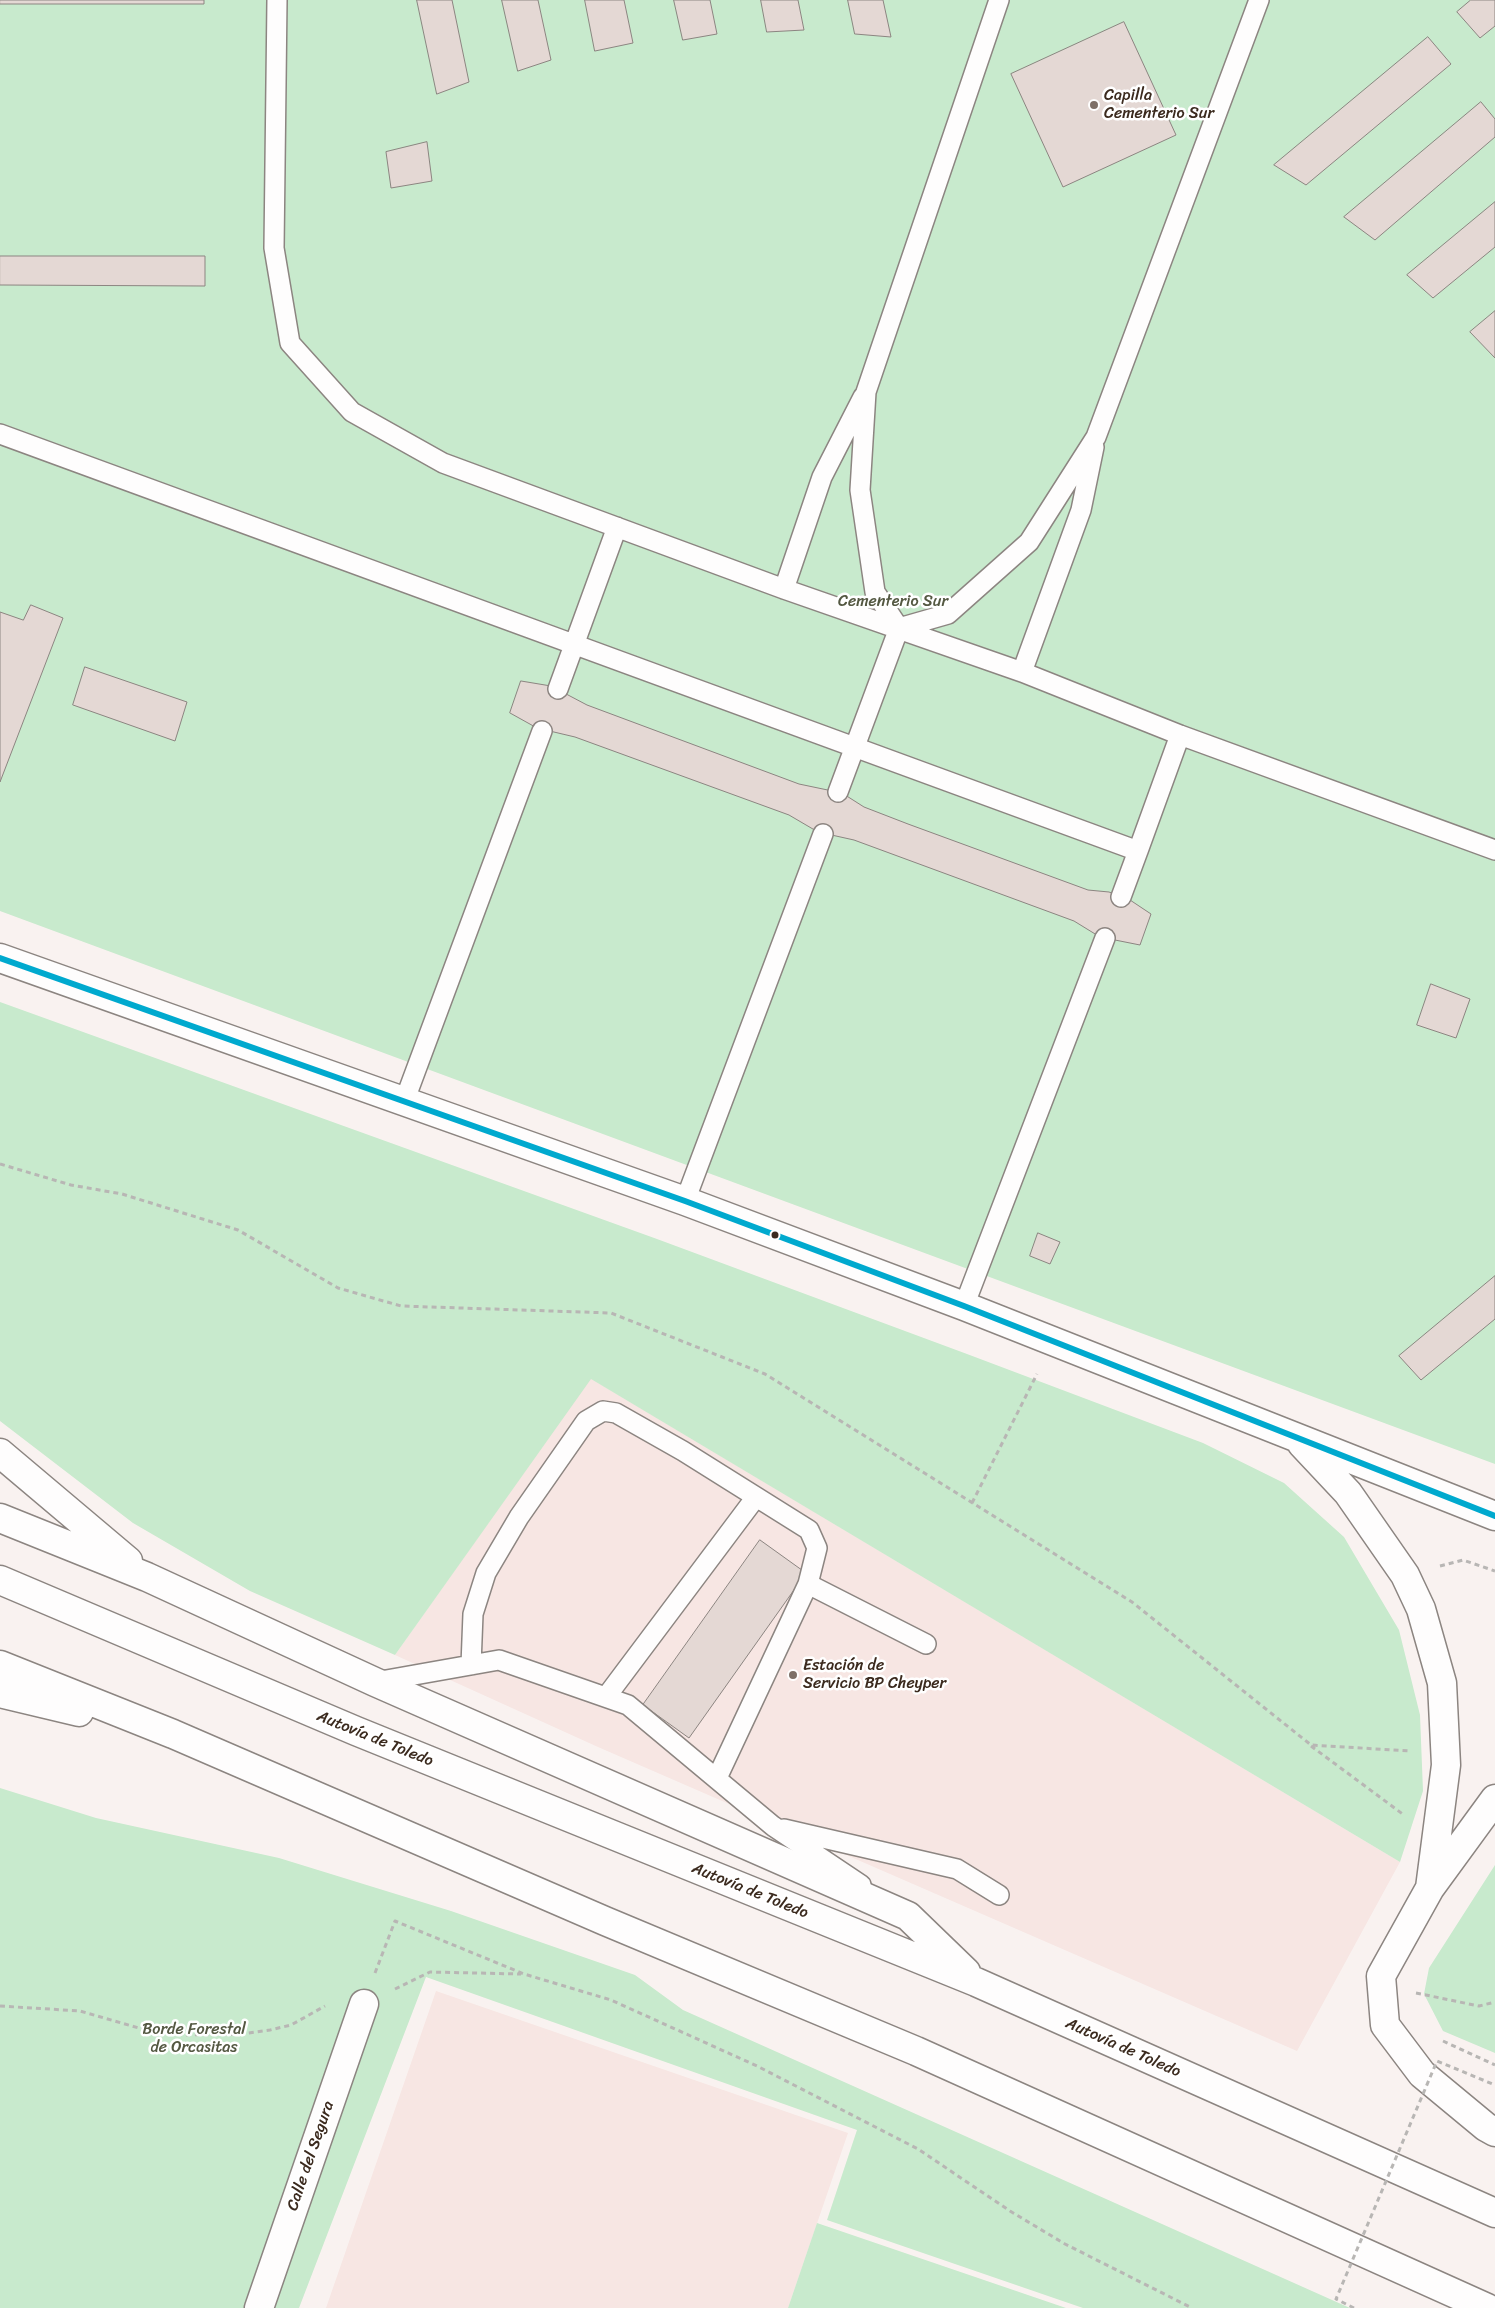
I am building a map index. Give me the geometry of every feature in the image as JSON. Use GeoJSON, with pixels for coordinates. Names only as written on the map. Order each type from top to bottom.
{"type":"FeatureCollection","features":[{"type":"Feature","properties":{"kind":"main road"},"geometry":{"type":"LineString","coordinates":[[0,958],[685,1201],[964,1306],[1495,1516]]}},
{"type":"Feature","properties":{"kind":"main road"},"geometry":{"type":"LineString","coordinates":[[1296,1438],[1348,1493],[1405,1575],[1420,1610],[1442,1683],[1446,1765],[1430,1888]]}},
{"type":"Feature","properties":{"kind":"main road"},"geometry":{"type":"LineString","coordinates":[[0,1452],[147,1577]]}},
{"type":"Feature","properties":{"kind":"main road"},"geometry":{"type":"LineString","coordinates":[[0,1518],[147,1577],[374,1682],[908,1916],[976,1982]]}},
{"type":"Feature","properties":{"kind":"main road","name":"Autovía de Toledo"},"geometry":{"type":"LineString","coordinates":[[0,1580],[356,1731],[976,1982],[1495,2213]]}},
{"type":"Feature","properties":{"kind":"main road"},"geometry":{"type":"LineString","coordinates":[[0,1665],[173,1734],[605,1921],[916,2051],[1487,2308]]}},
{"type":"Feature","properties":{"kind":"main road"},"geometry":{"type":"LineString","coordinates":[[0,1693],[173,1734]]}},
{"type":"Feature","properties":{"kind":"main road"},"geometry":{"type":"LineString","coordinates":[[1495,1799],[1430,1888],[1381,1976],[1385,2025],[1422,2074],[1486,2127],[1495,2132]]}},
{"type":"Feature","properties":{"kind":"main road","name":"Calle del Segura"},"geometry":{"type":"LineString","coordinates":[[259,2308],[364,2004]]}},
{"type":"Feature","properties":{"kind":"lane"},"geometry":{"type":"LineString","coordinates":[[277,0],[274,248],[290,343],[352,412],[443,463],[784,589],[1022,672],[1180,735],[1495,850]]}},
{"type":"Feature","properties":{"kind":"lane"},"geometry":{"type":"LineString","coordinates":[[784,589],[822,477],[866,392],[999,0]]}},
{"type":"Feature","properties":{"kind":"lane"},"geometry":{"type":"LineString","coordinates":[[1022,672],[1081,510],[1096,436],[1259,0]]}},
{"type":"Feature","properties":{"kind":"lane"},"geometry":{"type":"LineString","coordinates":[[866,392],[861,499],[875,592],[899,628]]}},
{"type":"Feature","properties":{"kind":"lane"},"geometry":{"type":"LineString","coordinates":[[0,434],[1138,851]]}},
{"type":"Feature","properties":{"kind":"lane"},"geometry":{"type":"LineString","coordinates":[[899,628],[948,614],[1029,542],[1096,436]]}},
{"type":"Feature","properties":{"kind":"lane"},"geometry":{"type":"LineString","coordinates":[[558,689],[617,527]]}},
{"type":"Feature","properties":{"kind":"lane"},"geometry":{"type":"LineString","coordinates":[[838,792],[853,747],[899,628]]}},
{"type":"Feature","properties":{"kind":"lane"},"geometry":{"type":"LineString","coordinates":[[404,1102],[542,731]]}},
{"type":"Feature","properties":{"kind":"lane"},"geometry":{"type":"LineString","coordinates":[[1121,897],[1180,735]]}},
{"type":"Feature","properties":{"kind":"lane"},"geometry":{"type":"LineString","coordinates":[[685,1201],[823,834]]}},
{"type":"Feature","properties":{"kind":"lane"},"geometry":{"type":"LineString","coordinates":[[964,1306],[1104,938]]}},
{"type":"Feature","properties":{"kind":"lane"},"geometry":{"type":"LineString","coordinates":[[471,1665],[473,1614],[486,1573],[519,1516],[586,1422],[603,1411],[616,1413],[683,1451],[809,1530],[817,1548],[808,1584],[717,1778]]}},
{"type":"Feature","properties":{"kind":"lane"},"geometry":{"type":"LineString","coordinates":[[606,1697],[756,1497]]}},
{"type":"Feature","properties":{"kind":"lane"},"geometry":{"type":"LineString","coordinates":[[808,1584],[926,1644]]}},
{"type":"Feature","properties":{"kind":"lane"},"geometry":{"type":"LineString","coordinates":[[374,1682],[499,1660],[628,1705],[773,1826],[908,1916]]}},
{"type":"Feature","properties":{"kind":"lane"},"geometry":{"type":"LineString","coordinates":[[773,1826],[957,1869],[999,1895]]}},
{"type":"Feature","properties":{"kind":"path"},"geometry":{"type":"LineString","coordinates":[[0,1164],[71,1185],[122,1194],[238,1230],[338,1288],[401,1306],[611,1313],[765,1374],[1132,1602],[1311,1745],[1436,1839]]}},
{"type":"Feature","properties":{"kind":"path"},"geometry":{"type":"LineString","coordinates":[[972,1503],[1053,1342]]}},
{"type":"Feature","properties":{"kind":"path"},"geometry":{"type":"LineString","coordinates":[[1405,1575],[1463,1560],[1495,1571]]}},
{"type":"Feature","properties":{"kind":"path"},"geometry":{"type":"LineString","coordinates":[[1311,1745],[1416,1752]]}},
{"type":"Feature","properties":{"kind":"path"},"geometry":{"type":"LineString","coordinates":[[364,2004],[395,1921],[524,1974],[611,2000],[757,2066],[918,2149],[1010,2211],[1065,2244],[1192,2308]]}},
{"type":"Feature","properties":{"kind":"path"},"geometry":{"type":"LineString","coordinates":[[364,2004],[430,1972],[524,1974]]}},
{"type":"Feature","properties":{"kind":"path"},"geometry":{"type":"LineString","coordinates":[[1408,1991],[1479,2006],[1495,2002]]}},
{"type":"Feature","properties":{"kind":"path"},"geometry":{"type":"LineString","coordinates":[[0,2006],[80,2011],[139,2028],[183,2035],[242,2034],[270,2030],[291,2025],[332,2002]]}},
{"type":"Feature","properties":{"kind":"path"},"geometry":{"type":"LineString","coordinates":[[1439,2038],[1495,2065]]}},
{"type":"Feature","properties":{"kind":"path"},"geometry":{"type":"LineString","coordinates":[[1354,2308],[1336,2299],[1438,2061],[1495,2085]]}},
{"type":"Feature","properties":{"kind":"shaded area"},"geometry":{"type":"Polygon","coordinates":[[[590,1378],[1400,1862],[1297,2051],[598,1747],[395,1655],[590,1378]]]}},
{"type":"Feature","properties":{"kind":"shaded area"},"geometry":{"type":"Polygon","coordinates":[[[436,1991],[848,2133],[788,2308],[326,2308],[436,1991]]]}},
{"type":"Feature","properties":{"kind":"green space","name":"Cementerio Sur"},"geometry":{"type":"Polygon","coordinates":[[[0,0],[1495,0],[1495,1464],[0,911],[0,0]]]}},
{"type":"Feature","properties":{"kind":"green space"},"geometry":{"type":"Polygon","coordinates":[[[0,1002],[657,1239],[967,1354],[1203,1443],[1284,1483],[1344,1537],[1399,1630],[1420,1715],[1423,1791],[1400,1862],[591,1379],[395,1655],[250,1591],[133,1523],[0,1421],[0,1002]]]}},
{"type":"Feature","properties":{"kind":"green space","name":"Borde Forestal de Orcasitas"},"geometry":{"type":"Polygon","coordinates":[[[0,1788],[96,1818],[279,1858],[451,1911],[635,1975],[683,2010],[1350,2308],[1083,2308],[827,2220],[857,2130],[426,1977],[299,2308],[0,2308],[0,1788]]]}},
{"type":"Feature","properties":{"kind":"green space"},"geometry":{"type":"Polygon","coordinates":[[[1495,1865],[1495,2053],[1443,2031],[1424,1994],[1429,1968],[1495,1865]]]}},
{"type":"Feature","properties":{"kind":"green space"},"geometry":{"type":"Polygon","coordinates":[[[817,2223],[1066,2308],[788,2308],[817,2223]]]}},
{"type":"Feature","properties":{"kind":"building"},"geometry":{"type":"Polygon","coordinates":[[[0,0],[204,0],[204,4],[0,4],[0,0]]]}},
{"type":"Feature","properties":{"kind":"building"},"geometry":{"type":"Polygon","coordinates":[[[417,0],[452,0],[469,82],[437,94],[417,0]]]}},
{"type":"Feature","properties":{"kind":"building"},"geometry":{"type":"Polygon","coordinates":[[[502,0],[538,0],[551,60],[518,71],[502,0]]]}},
{"type":"Feature","properties":{"kind":"building"},"geometry":{"type":"Polygon","coordinates":[[[585,0],[624,0],[633,43],[595,51],[585,0]]]}},
{"type":"Feature","properties":{"kind":"building"},"geometry":{"type":"Polygon","coordinates":[[[674,0],[710,0],[717,34],[683,40],[674,0]]]}},
{"type":"Feature","properties":{"kind":"building"},"geometry":{"type":"Polygon","coordinates":[[[761,0],[798,0],[804,30],[767,32],[761,0]]]}},
{"type":"Feature","properties":{"kind":"building"},"geometry":{"type":"Polygon","coordinates":[[[848,0],[883,0],[891,37],[855,34],[848,0]]]}},
{"type":"Feature","properties":{"kind":"building"},"geometry":{"type":"Polygon","coordinates":[[[1471,0],[1495,0],[1495,26],[1480,38],[1457,12],[1471,0]]]}},
{"type":"Feature","properties":{"kind":"building","name":"Capilla Cementerio Sur"},"geometry":{"type":"Polygon","coordinates":[[[1124,22],[1176,135],[1063,187],[1011,74],[1124,22]]]}},
{"type":"Feature","properties":{"kind":"building"},"geometry":{"type":"Polygon","coordinates":[[[1428,37],[1451,64],[1306,185],[1274,165],[1428,37]]]}},
{"type":"Feature","properties":{"kind":"building"},"geometry":{"type":"Polygon","coordinates":[[[1481,102],[1495,119],[1495,137],[1375,240],[1344,217],[1481,102]]]}},
{"type":"Feature","properties":{"kind":"building"},"geometry":{"type":"Polygon","coordinates":[[[427,142],[432,181],[391,188],[386,152],[427,142]]]}},
{"type":"Feature","properties":{"kind":"building"},"geometry":{"type":"Polygon","coordinates":[[[1495,202],[1495,247],[1433,298],[1407,275],[1495,202]]]}},
{"type":"Feature","properties":{"kind":"building"},"geometry":{"type":"Polygon","coordinates":[[[0,256],[205,256],[205,286],[0,285],[0,256]]]}},
{"type":"Feature","properties":{"kind":"building"},"geometry":{"type":"Polygon","coordinates":[[[1495,311],[1495,358],[1470,332],[1495,311]]]}},
{"type":"Feature","properties":{"kind":"building"},"geometry":{"type":"Polygon","coordinates":[[[31,605],[63,618],[0,782],[0,612],[23,620],[31,605]]]}},
{"type":"Feature","properties":{"kind":"building"},"geometry":{"type":"Polygon","coordinates":[[[85,667],[187,702],[175,741],[73,705],[85,667]]]}},
{"type":"Feature","properties":{"kind":"building"},"geometry":{"type":"Polygon","coordinates":[[[521,681],[551,686],[587,705],[799,784],[842,793],[864,807],[908,824],[1088,890],[1109,892],[1130,900],[1151,914],[1140,945],[1100,937],[1074,921],[854,840],[818,832],[789,815],[575,737],[537,728],[510,713],[521,681]]]}},
{"type":"Feature","properties":{"kind":"building"},"geometry":{"type":"Polygon","coordinates":[[[1431,984],[1470,999],[1456,1038],[1417,1025],[1431,984]]]}},
{"type":"Feature","properties":{"kind":"building"},"geometry":{"type":"Polygon","coordinates":[[[1038,1233],[1060,1242],[1050,1264],[1030,1256],[1038,1233]]]}},
{"type":"Feature","properties":{"kind":"building"},"geometry":{"type":"Polygon","coordinates":[[[1495,1276],[1495,1319],[1421,1380],[1399,1356],[1495,1276]]]}},
{"type":"Feature","properties":{"kind":"building"},"geometry":{"type":"Polygon","coordinates":[[[760,1540],[806,1573],[689,1738],[643,1705],[760,1540]]]}},
{"type":"Feature","properties":{"kind":"transit line"},"geometry":{"type":"LineString","coordinates":[[0,958],[685,1201],[964,1306],[1495,1516]]}},
{"type":"Feature","properties":{"kind":"place","name":"Capilla Cementerio Sur"},"geometry":{"type":"Point","coordinates":[1094,105]}},
{"type":"Feature","properties":{"kind":"place","name":"Estación de Servicio BP Cheyper"},"geometry":{"type":"Point","coordinates":[793,1675]}}]}
